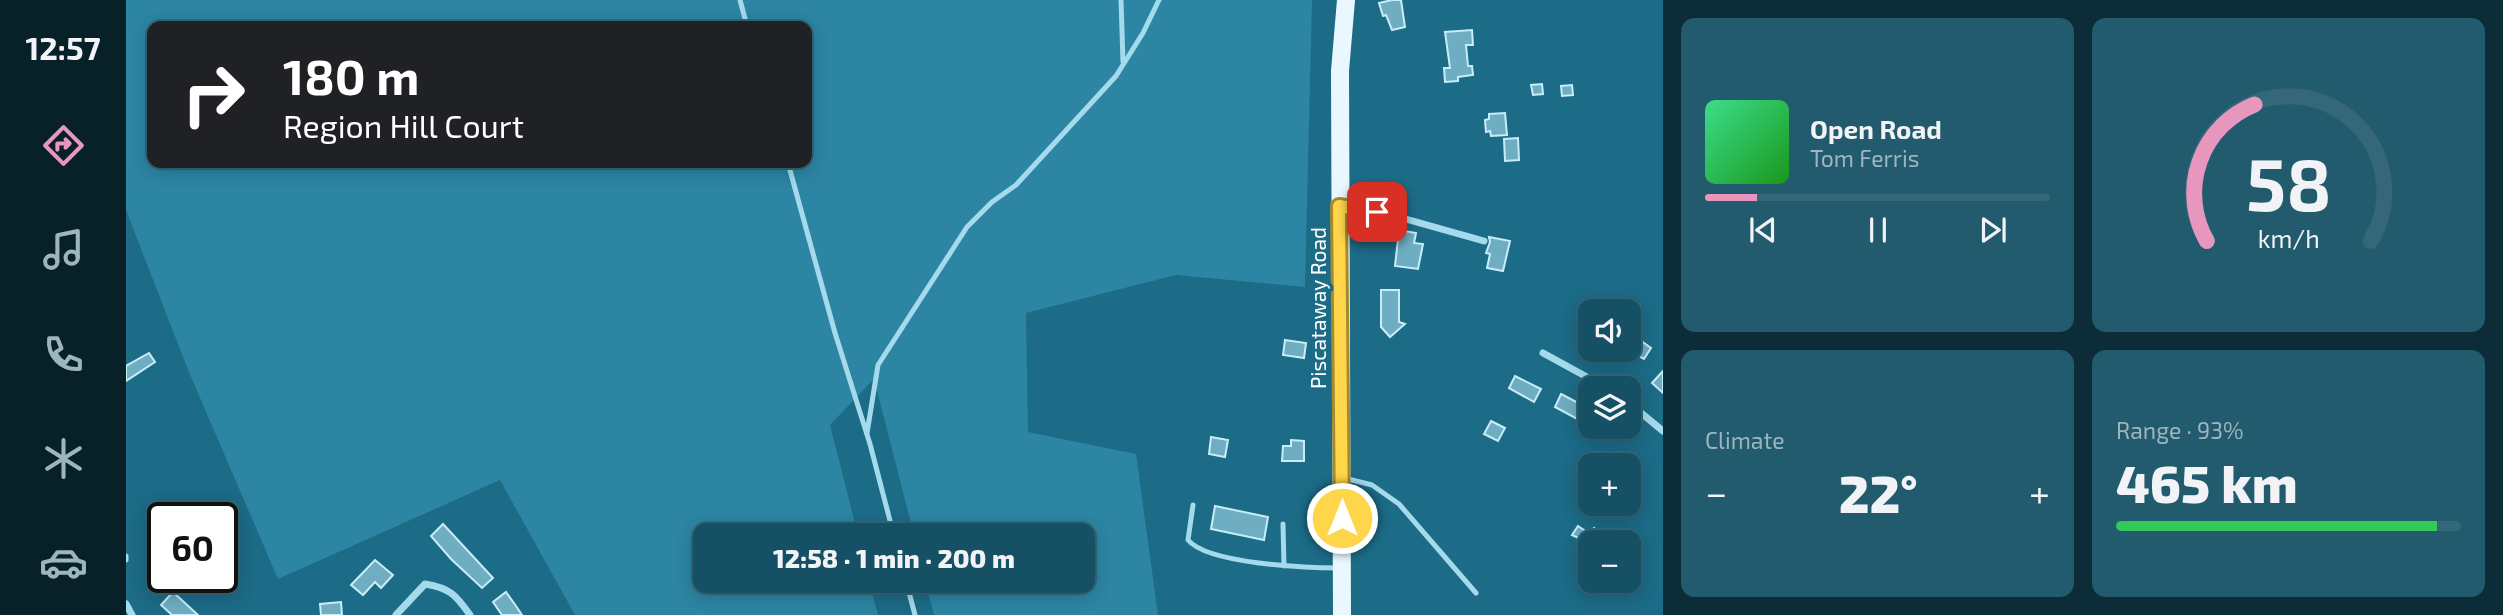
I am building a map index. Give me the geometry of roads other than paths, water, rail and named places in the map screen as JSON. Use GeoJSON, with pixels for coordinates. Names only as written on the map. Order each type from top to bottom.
{"type":"FeatureCollection","features":[{"type":"Feature","properties":{"kind":"main road","name":"Piscataway Road"},"geometry":{"type":"LineString","coordinates":[[1342,615],[1339,206],[1340,71],[1346,0]]}},
{"type":"Feature","properties":{"kind":"street"},"geometry":{"type":"LineString","coordinates":[[1339,206],[1377,212],[1484,242]]}},
{"type":"Feature","properties":{"kind":"street"},"geometry":{"type":"LineString","coordinates":[[1543,353],[1585,376]]}},
{"type":"Feature","properties":{"kind":"street"},"geometry":{"type":"LineString","coordinates":[[1641,413],[1663,431]]}},
{"type":"Feature","properties":{"kind":"street"},"geometry":{"type":"LineString","coordinates":[[396,615],[425,584],[443,587],[451,592],[470,615]]}},
{"type":"Feature","properties":{"kind":"street"},"geometry":{"type":"LineString","coordinates":[[126,604],[132,615]]}},
{"type":"Feature","properties":{"kind":"lane"},"geometry":{"type":"LineString","coordinates":[[740,0],[746,21]]}},
{"type":"Feature","properties":{"kind":"lane"},"geometry":{"type":"LineString","coordinates":[[1121,0],[1122,65]]}},
{"type":"Feature","properties":{"kind":"lane"},"geometry":{"type":"LineString","coordinates":[[867,433],[878,365],[967,227],[992,202],[1016,185],[1116,76],[1143,33],[1159,0]]}},
{"type":"Feature","properties":{"kind":"lane"},"geometry":{"type":"LineString","coordinates":[[790,168],[891,523]]}},
{"type":"Feature","properties":{"kind":"lane"},"geometry":{"type":"LineString","coordinates":[[1341,478],[1373,485],[1399,504],[1476,593]]}},
{"type":"Feature","properties":{"kind":"lane"},"geometry":{"type":"LineString","coordinates":[[1193,505],[1188,540],[1197,549],[1259,563],[1342,568]]}},
{"type":"Feature","properties":{"kind":"lane"},"geometry":{"type":"LineString","coordinates":[[1283,524],[1284,566]]}},
{"type":"Feature","properties":{"kind":"lane"},"geometry":{"type":"LineString","coordinates":[[909,593],[915,615]]}}]}
